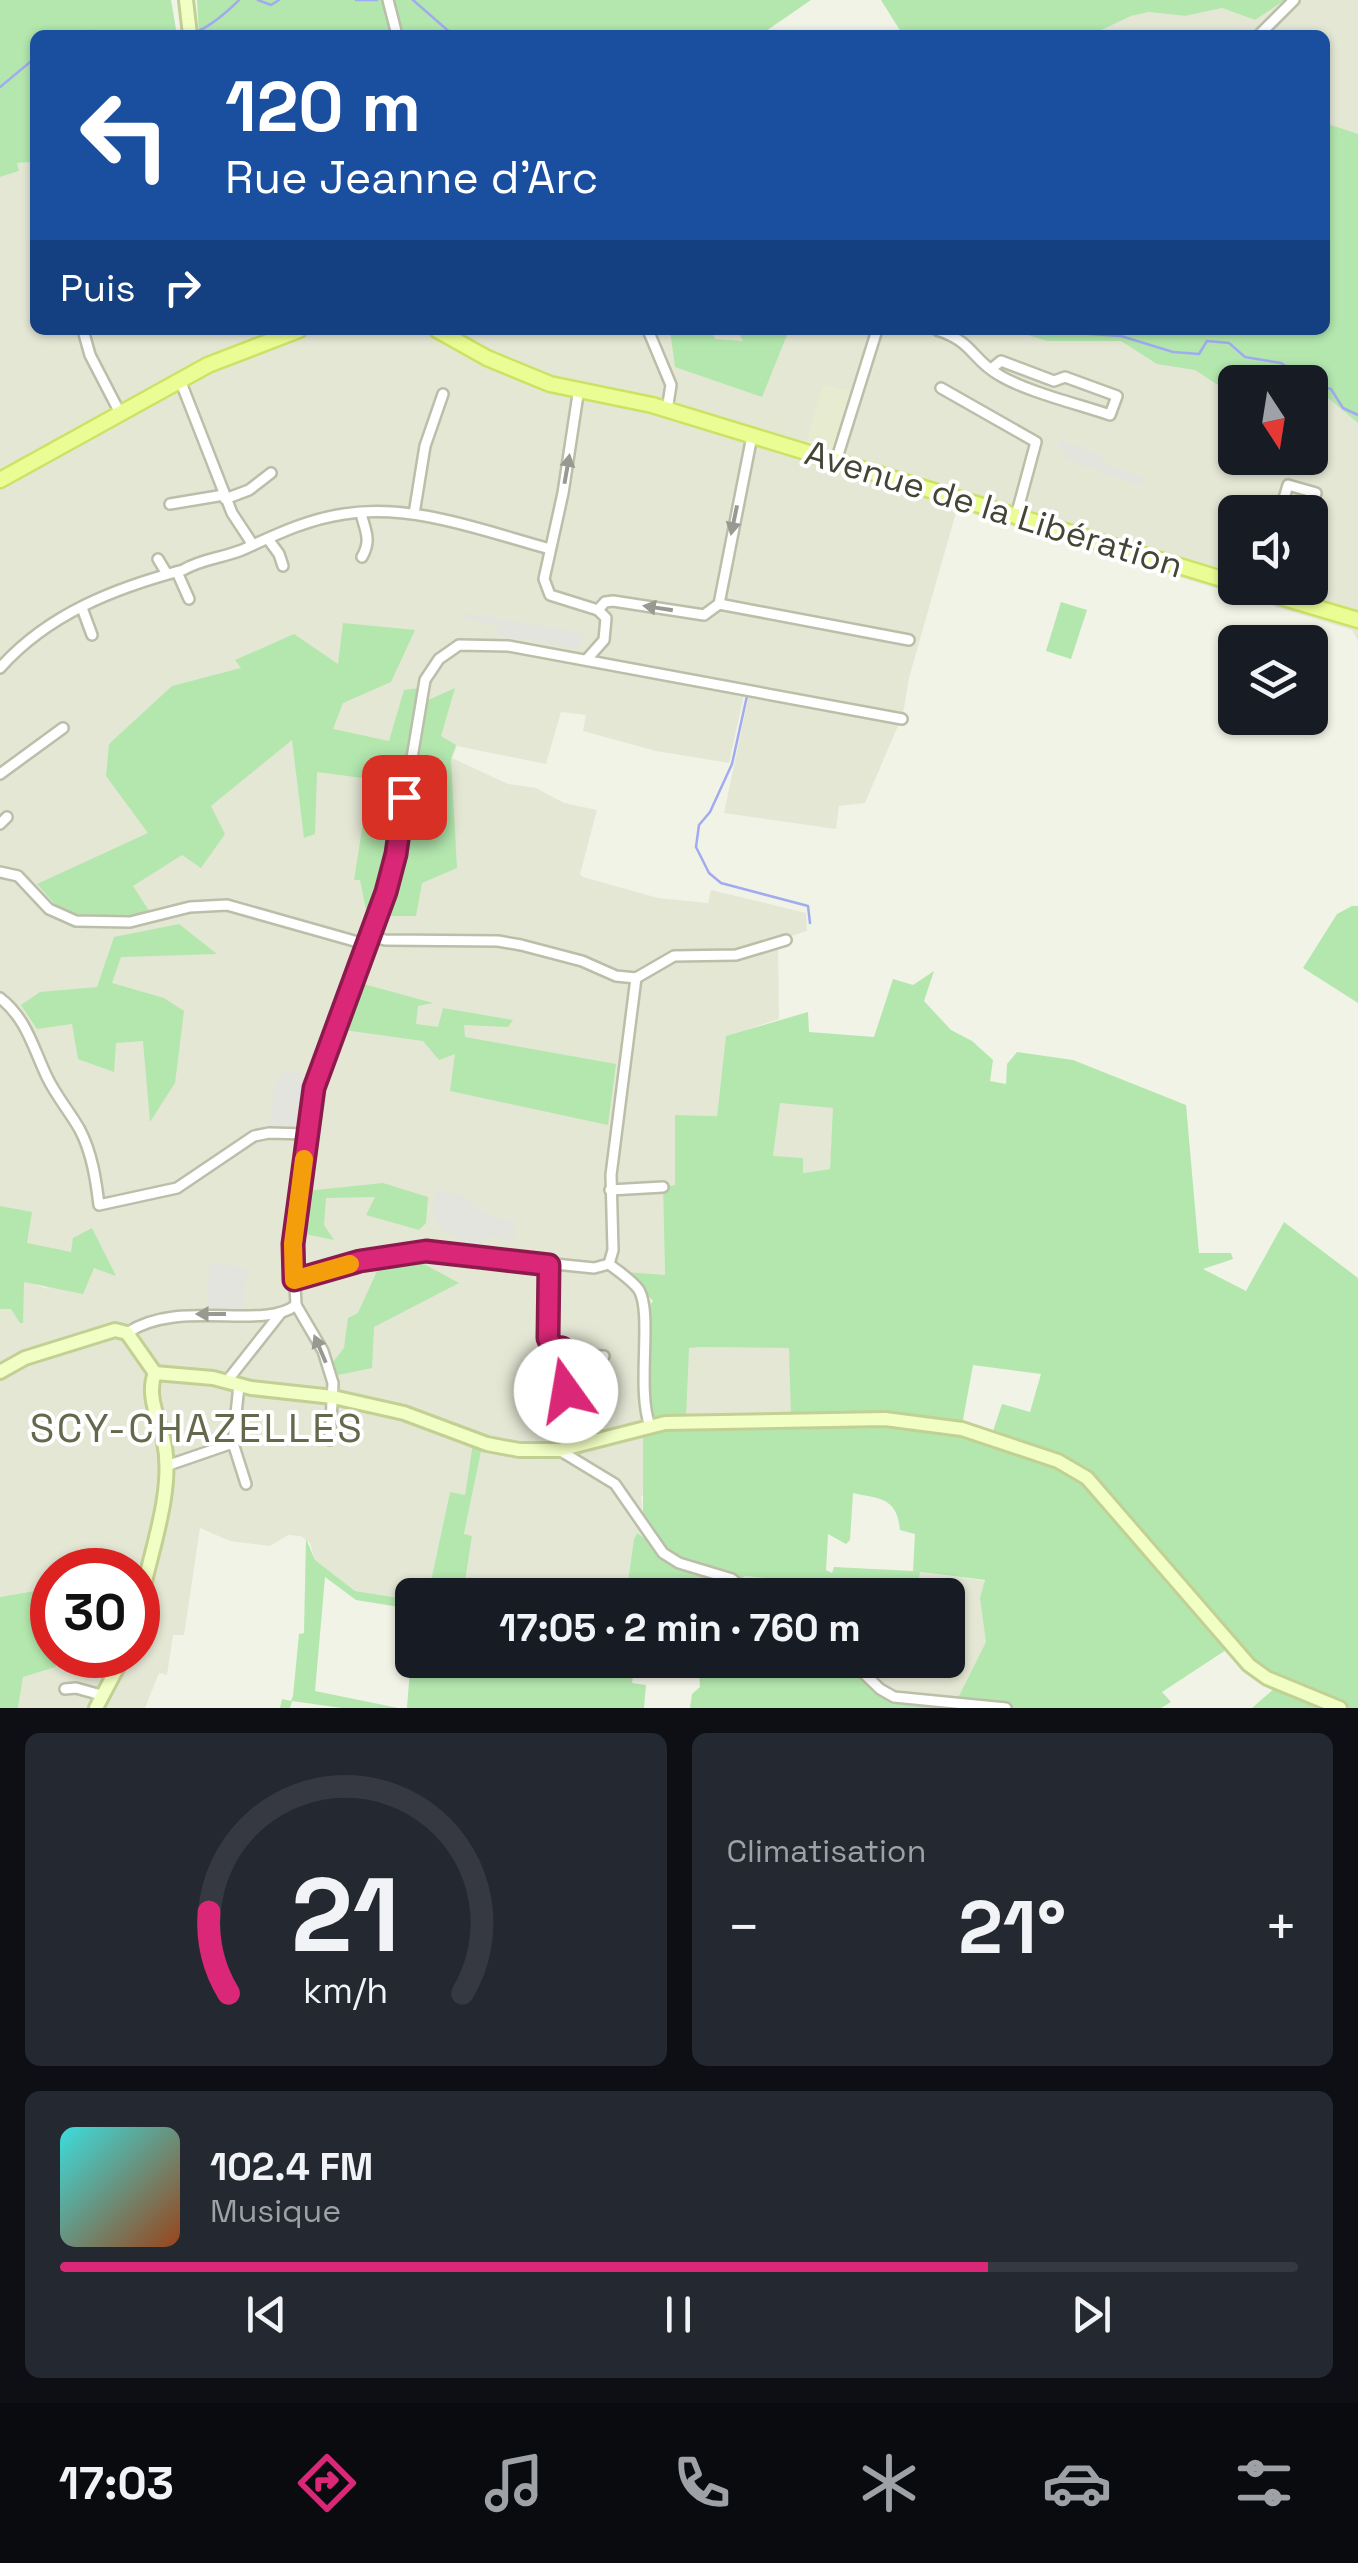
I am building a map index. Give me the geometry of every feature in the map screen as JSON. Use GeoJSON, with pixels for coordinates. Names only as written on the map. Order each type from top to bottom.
{"type":"FeatureCollection","features":[{"type":"Feature","properties":{"kind":"main road","name":"Avenue de la Libération"},"geometry":{"type":"LineString","coordinates":[[457,335],[535,378],[666,410],[1218,578]]}},
{"type":"Feature","properties":{"kind":"main road"},"geometry":{"type":"LineString","coordinates":[[0,480],[266,336]]}},
{"type":"Feature","properties":{"kind":"main road"},"geometry":{"type":"LineString","coordinates":[[1320,605],[1358,620]]}},
{"type":"Feature","properties":{"kind":"street"},"geometry":{"type":"LineString","coordinates":[[388,0],[396,30]]}},
{"type":"Feature","properties":{"kind":"street"},"geometry":{"type":"LineString","coordinates":[[1264,30],[1294,0]]}},
{"type":"Feature","properties":{"kind":"street"},"geometry":{"type":"LineString","coordinates":[[189,4],[190,30]]}},
{"type":"Feature","properties":{"kind":"street"},"geometry":{"type":"LineString","coordinates":[[84,335],[90,355],[120,412]]}},
{"type":"Feature","properties":{"kind":"street"},"geometry":{"type":"LineString","coordinates":[[650,335],[672,384],[666,410]]}},
{"type":"Feature","properties":{"kind":"street"},"geometry":{"type":"LineString","coordinates":[[836,460],[874,335]]}},
{"type":"Feature","properties":{"kind":"street"},"geometry":{"type":"LineString","coordinates":[[947,335],[968,344],[991,369],[999,376],[1110,415],[1117,396],[1065,377],[1054,382],[1001,361],[991,369]]}},
{"type":"Feature","properties":{"kind":"street"},"geometry":{"type":"LineString","coordinates":[[180,380],[225,497],[252,545]]}},
{"type":"Feature","properties":{"kind":"street"},"geometry":{"type":"LineString","coordinates":[[579,388],[563,493],[544,579],[546,591],[554,598],[598,610],[606,618],[607,628],[599,648],[588,658]]}},
{"type":"Feature","properties":{"kind":"street"},"geometry":{"type":"LineString","coordinates":[[942,388],[1036,442],[1016,516]]}},
{"type":"Feature","properties":{"kind":"street"},"geometry":{"type":"LineString","coordinates":[[414,514],[425,446],[443,394]]}},
{"type":"Feature","properties":{"kind":"street"},"geometry":{"type":"LineString","coordinates":[[598,610],[613,600],[704,615],[719,604],[752,436]]}},
{"type":"Feature","properties":{"kind":"street"},"geometry":{"type":"LineString","coordinates":[[170,504],[249,490],[272,473]]}},
{"type":"Feature","properties":{"kind":"street"},"geometry":{"type":"LineString","coordinates":[[1285,495],[1288,486],[1315,495]]}},
{"type":"Feature","properties":{"kind":"street"},"geometry":{"type":"LineString","coordinates":[[0,668],[59,617],[103,595],[252,545],[300,524],[360,513],[414,514],[550,549]]}},
{"type":"Feature","properties":{"kind":"street"},"geometry":{"type":"LineString","coordinates":[[360,513],[368,532],[368,546],[362,557]]}},
{"type":"Feature","properties":{"kind":"street"},"geometry":{"type":"LineString","coordinates":[[268,539],[282,566]]}},
{"type":"Feature","properties":{"kind":"street"},"geometry":{"type":"LineString","coordinates":[[158,559],[172,573],[188,600]]}},
{"type":"Feature","properties":{"kind":"street"},"geometry":{"type":"LineString","coordinates":[[719,604],[909,640]]}},
{"type":"Feature","properties":{"kind":"street"},"geometry":{"type":"LineString","coordinates":[[82,608],[92,634]]}},
{"type":"Feature","properties":{"kind":"street"},"geometry":{"type":"LineString","coordinates":[[330,1440],[333,1384],[322,1351],[296,1305],[294,1280],[293,1244],[307,1134],[321,1061],[356,979],[396,854],[424,688],[439,659],[459,645],[515,647],[902,719]]}},
{"type":"Feature","properties":{"kind":"street"},"geometry":{"type":"LineString","coordinates":[[0,647],[10,656]]}},
{"type":"Feature","properties":{"kind":"street"},"geometry":{"type":"LineString","coordinates":[[0,774],[63,728]]}},
{"type":"Feature","properties":{"kind":"street"},"geometry":{"type":"LineString","coordinates":[[0,872],[18,876],[49,909],[68,919],[100,923],[159,916],[190,907],[227,906],[367,940],[498,941],[521,945],[582,961],[616,976],[636,978],[674,956],[736,955],[786,940]]}},
{"type":"Feature","properties":{"kind":"street"},"geometry":{"type":"LineString","coordinates":[[609,1264],[613,1250],[610,1190],[636,978]]}},
{"type":"Feature","properties":{"kind":"street"},"geometry":{"type":"LineString","coordinates":[[0,998],[28,1030],[47,1078],[80,1130],[99,1206],[178,1188],[254,1136],[307,1134]]}},
{"type":"Feature","properties":{"kind":"street"},"geometry":{"type":"LineString","coordinates":[[610,1190],[663,1187]]}},
{"type":"Feature","properties":{"kind":"street"},"geometry":{"type":"LineString","coordinates":[[294,1280],[360,1261],[426,1251],[549,1265],[594,1268],[609,1264]]}},
{"type":"Feature","properties":{"kind":"street"},"geometry":{"type":"LineString","coordinates":[[609,1264],[636,1286],[645,1302],[643,1405],[650,1426]]}},
{"type":"Feature","properties":{"kind":"street"},"geometry":{"type":"LineString","coordinates":[[549,1265],[548,1343],[562,1348],[566,1355],[566,1391],[570,1402]]}},
{"type":"Feature","properties":{"kind":"street"},"geometry":{"type":"LineString","coordinates":[[246,1484],[233,1444],[233,1383],[280,1314],[296,1305]]}},
{"type":"Feature","properties":{"kind":"street"},"geometry":{"type":"LineString","coordinates":[[0,1372],[25,1358],[175,1315],[280,1314]]}},
{"type":"Feature","properties":{"kind":"street"},"geometry":{"type":"LineString","coordinates":[[120,1331],[155,1372],[333,1397],[415,1416],[487,1444],[519,1450],[558,1450],[650,1426],[866,1418],[962,1429],[1058,1461],[1087,1478],[1250,1665],[1268,1678],[1340,1708]]}},
{"type":"Feature","properties":{"kind":"street"},"geometry":{"type":"LineString","coordinates":[[566,1355],[604,1356]]}},
{"type":"Feature","properties":{"kind":"street"},"geometry":{"type":"LineString","coordinates":[[151,1548],[166,1466],[151,1394],[155,1372]]}},
{"type":"Feature","properties":{"kind":"street"},"geometry":{"type":"LineString","coordinates":[[166,1466],[233,1444]]}},
{"type":"Feature","properties":{"kind":"street"},"geometry":{"type":"LineString","coordinates":[[558,1450],[614,1484],[663,1552],[688,1566],[729,1578]]}},
{"type":"Feature","properties":{"kind":"street"},"geometry":{"type":"LineString","coordinates":[[64,1690],[76,1688],[98,1702],[111,1678]]}},
{"type":"Feature","properties":{"kind":"street"},"geometry":{"type":"LineString","coordinates":[[870,1678],[880,1690],[894,1697],[1006,1708]]}},
{"type":"Feature","properties":{"kind":"shaded area"},"geometry":{"type":"Polygon","coordinates":[[[1285,0],[1358,0],[1358,641],[1352,630],[1270,605],[1328,605],[1328,495],[1218,495],[1218,589],[957,509],[909,678],[903,714],[865,803],[839,806],[836,829],[724,813],[749,695],[744,694],[729,763],[656,751],[583,731],[586,715],[561,712],[546,764],[457,746],[452,758],[508,784],[536,788],[564,803],[597,810],[580,874],[583,877],[658,898],[708,903],[711,890],[806,913],[807,931],[778,940],[779,1019],[726,1037],[717,1116],[676,1115],[675,1185],[663,1187],[665,1276],[627,1273],[689,1347],[790,1348],[791,1416],[641,1496],[643,1515],[653,1535],[646,1539],[637,1533],[628,1578],[466,1578],[472,1536],[464,1535],[482,1447],[473,1444],[465,1495],[450,1492],[432,1578],[395,1578],[395,1597],[355,1591],[315,1560],[310,1543],[301,1536],[288,1535],[270,1546],[230,1541],[200,1528],[184,1635],[173,1635],[167,1675],[160,1673],[160,1548],[30,1548],[30,1592],[0,1597],[0,1272],[48,1289],[0,1237],[0,177],[19,171],[17,163],[30,162],[30,335],[1330,335],[1330,30],[1102,30],[1149,12],[1185,16],[1222,8],[1255,20],[1285,0]]]}},
{"type":"Feature","properties":{"kind":"shaded area"},"geometry":{"type":"Polygon","coordinates":[[[824,384],[851,392],[833,450],[806,442],[824,384]]]}},
{"type":"Feature","properties":{"kind":"shaded area"},"geometry":{"type":"Polygon","coordinates":[[[1061,440],[1105,457],[1104,464],[1145,478],[1142,486],[1064,459],[1067,451],[1058,447],[1061,440]]]}},
{"type":"Feature","properties":{"kind":"shaded area"},"geometry":{"type":"Polygon","coordinates":[[[466,613],[583,633],[580,649],[497,635],[498,626],[462,619],[466,613]]]}},
{"type":"Feature","properties":{"kind":"shaded area"},"geometry":{"type":"Polygon","coordinates":[[[287,1070],[300,1074],[305,1085],[300,1126],[269,1129],[276,1079],[287,1070]]]}},
{"type":"Feature","properties":{"kind":"shaded area"},"geometry":{"type":"Polygon","coordinates":[[[780,1102],[834,1108],[830,1169],[802,1173],[773,1156],[780,1102]]]}},
{"type":"Feature","properties":{"kind":"shaded area"},"geometry":{"type":"Polygon","coordinates":[[[435,1189],[463,1195],[490,1217],[515,1220],[514,1240],[487,1237],[480,1246],[445,1231],[433,1218],[435,1189]]]}},
{"type":"Feature","properties":{"kind":"shaded area"},"geometry":{"type":"Polygon","coordinates":[[[209,1262],[248,1268],[242,1310],[208,1308],[209,1262]]]}},
{"type":"Feature","properties":{"kind":"shaded area"},"geometry":{"type":"Polygon","coordinates":[[[919,1572],[964,1578],[918,1578],[919,1572]]]}},
{"type":"Feature","properties":{"kind":"shaded area"},"geometry":{"type":"Polygon","coordinates":[[[965,1578],[986,1581],[994,1701],[903,1693],[872,1678],[965,1678],[965,1578]]]}},
{"type":"Feature","properties":{"kind":"shaded area"},"geometry":{"type":"Polygon","coordinates":[[[23,1677],[157,1678],[145,1708],[18,1708],[23,1677]]]}},
{"type":"Feature","properties":{"kind":"green space"},"geometry":{"type":"Polygon","coordinates":[[[0,0],[171,0],[176,30],[30,30],[30,162],[17,163],[19,171],[0,177],[0,0]]]}},
{"type":"Feature","properties":{"kind":"green space"},"geometry":{"type":"Polygon","coordinates":[[[197,0],[811,0],[767,30],[199,30],[197,0]]]}},
{"type":"Feature","properties":{"kind":"green space"},"geometry":{"type":"Polygon","coordinates":[[[881,0],[1285,0],[1255,20],[1222,8],[1185,16],[1149,12],[1102,30],[900,30],[881,0]]]}},
{"type":"Feature","properties":{"kind":"green space"},"geometry":{"type":"Polygon","coordinates":[[[1330,125],[1358,134],[1358,423],[1328,398],[1328,365],[1218,365],[1218,385],[1195,370],[1157,364],[1121,341],[1047,341],[1028,335],[1330,335],[1330,125]]]}},
{"type":"Feature","properties":{"kind":"green space"},"geometry":{"type":"Polygon","coordinates":[[[671,335],[712,335],[716,339],[743,341],[740,335],[787,335],[762,397],[675,367],[671,335]]]}},
{"type":"Feature","properties":{"kind":"green space"},"geometry":{"type":"Polygon","coordinates":[[[1061,602],[1087,610],[1071,659],[1046,651],[1061,602]]]}},
{"type":"Feature","properties":{"kind":"green space"},"geometry":{"type":"Polygon","coordinates":[[[343,623],[415,630],[391,682],[343,703],[333,729],[389,741],[404,690],[420,688],[392,852],[372,915],[366,910],[360,880],[354,880],[370,779],[317,772],[315,834],[304,838],[292,740],[211,806],[225,834],[201,868],[182,855],[133,886],[152,915],[102,918],[61,911],[37,884],[148,833],[106,776],[109,744],[172,686],[241,668],[235,660],[294,634],[338,664],[343,623]]]}},
{"type":"Feature","properties":{"kind":"green space"},"geometry":{"type":"Polygon","coordinates":[[[455,688],[441,736],[456,745],[451,759],[457,868],[422,883],[416,916],[387,916],[426,701],[455,688]]]}},
{"type":"Feature","properties":{"kind":"green space"},"geometry":{"type":"Polygon","coordinates":[[[1358,906],[1358,1003],[1303,968],[1337,914],[1358,906]]]}},
{"type":"Feature","properties":{"kind":"green space"},"geometry":{"type":"Polygon","coordinates":[[[179,924],[217,954],[121,957],[112,983],[164,998],[184,1011],[175,1083],[150,1122],[143,1041],[116,1043],[114,1072],[78,1059],[72,1024],[37,1029],[21,1005],[40,992],[97,987],[114,937],[179,924]]]}},
{"type":"Feature","properties":{"kind":"green space"},"geometry":{"type":"Polygon","coordinates":[[[934,971],[924,1001],[951,1030],[972,1041],[993,1060],[990,1081],[1006,1084],[1007,1064],[1017,1052],[1073,1060],[1186,1105],[1199,1253],[1231,1253],[1233,1259],[1203,1269],[1246,1291],[1284,1222],[1358,1278],[1358,1708],[1252,1708],[1275,1688],[1226,1650],[1162,1692],[1171,1702],[1161,1708],[690,1708],[692,1694],[700,1687],[699,1678],[872,1678],[904,1693],[958,1698],[986,1642],[980,1598],[985,1580],[920,1572],[919,1578],[628,1578],[637,1533],[646,1539],[653,1535],[643,1515],[643,1431],[791,1416],[789,1348],[699,1347],[689,1348],[686,1417],[646,1417],[643,1316],[653,1301],[625,1272],[665,1275],[663,1187],[675,1185],[675,1115],[717,1116],[726,1036],[808,1012],[809,1032],[874,1037],[893,979],[913,985],[934,971]],[[780,1103],[773,1156],[803,1158],[803,1173],[830,1169],[833,1108],[780,1103]],[[973,1365],[962,1425],[992,1434],[1002,1404],[1030,1412],[1041,1374],[973,1365]],[[853,1493],[850,1540],[846,1544],[828,1534],[826,1570],[832,1573],[834,1567],[913,1571],[915,1534],[900,1530],[895,1511],[886,1501],[853,1493]]]}},
{"type":"Feature","properties":{"kind":"green space"},"geometry":{"type":"Polygon","coordinates":[[[360,983],[433,1003],[418,1006],[416,1024],[438,1027],[443,1008],[513,1020],[508,1027],[464,1025],[465,1037],[616,1064],[608,1125],[450,1091],[455,1054],[439,1060],[423,1041],[344,1030],[360,983]]]}},
{"type":"Feature","properties":{"kind":"green space"},"geometry":{"type":"Polygon","coordinates":[[[383,1183],[428,1197],[426,1223],[419,1230],[366,1215],[375,1197],[326,1198],[324,1225],[334,1240],[300,1233],[306,1191],[383,1183]]]}},
{"type":"Feature","properties":{"kind":"green space"},"geometry":{"type":"Polygon","coordinates":[[[0,1206],[32,1212],[27,1243],[71,1252],[73,1238],[92,1228],[116,1276],[94,1268],[83,1294],[24,1282],[20,1323],[11,1309],[0,1309],[0,1206]]]}},
{"type":"Feature","properties":{"kind":"green space"},"geometry":{"type":"Polygon","coordinates":[[[422,1263],[459,1283],[374,1327],[372,1368],[338,1375],[333,1362],[344,1348],[348,1318],[358,1313],[378,1269],[422,1263]]]}},
{"type":"Feature","properties":{"kind":"green space"},"geometry":{"type":"Polygon","coordinates":[[[473,1443],[482,1447],[464,1534],[472,1536],[466,1578],[432,1578],[450,1492],[465,1495],[473,1443]]]}},
{"type":"Feature","properties":{"kind":"green space"},"geometry":{"type":"Polygon","coordinates":[[[306,1539],[315,1560],[355,1591],[395,1597],[395,1606],[356,1600],[325,1577],[315,1691],[398,1708],[342,1708],[292,1701],[290,1708],[280,1708],[282,1699],[291,1701],[293,1696],[299,1634],[304,1633],[306,1539]]]}},
{"type":"Feature","properties":{"kind":"green space"},"geometry":{"type":"Polygon","coordinates":[[[30,1592],[30,1675],[23,1677],[18,1708],[0,1708],[0,1597],[30,1592]]]}},
{"type":"Feature","properties":{"kind":"green space"},"geometry":{"type":"Polygon","coordinates":[[[409,1678],[633,1678],[632,1683],[646,1685],[644,1708],[407,1708],[409,1678]]]}},
{"type":"Feature","properties":{"kind":"waterway"},"geometry":{"type":"LineString","coordinates":[[200,30],[239,0]]}},
{"type":"Feature","properties":{"kind":"waterway"},"geometry":{"type":"LineString","coordinates":[[258,0],[271,5],[279,0]]}},
{"type":"Feature","properties":{"kind":"waterway"},"geometry":{"type":"LineString","coordinates":[[356,0],[377,0]]}},
{"type":"Feature","properties":{"kind":"waterway"},"geometry":{"type":"LineString","coordinates":[[413,0],[447,30]]}},
{"type":"Feature","properties":{"kind":"waterway"},"geometry":{"type":"LineString","coordinates":[[0,87],[30,62]]}},
{"type":"Feature","properties":{"kind":"waterway"},"geometry":{"type":"LineString","coordinates":[[1106,335],[1173,352],[1199,354],[1207,341],[1229,343],[1245,357],[1284,365]]}},
{"type":"Feature","properties":{"kind":"waterway"},"geometry":{"type":"LineString","coordinates":[[1328,388],[1343,408],[1358,415]]}},
{"type":"Feature","properties":{"kind":"waterway"},"geometry":{"type":"LineString","coordinates":[[747,696],[732,764],[710,812],[699,825],[696,847],[709,873],[721,883],[808,906],[810,923]]}},
{"type":"Feature","properties":{"kind":"slow traffic"},"geometry":{"type":"LineString","coordinates":[[304,1159],[293,1244],[294,1280],[350,1264]]}},
{"type":"Feature","properties":{"kind":"district","name":"SCY-CHAZELLES"},"geometry":{"type":"Point","coordinates":[197,1428]}},
{"type":"Feature","properties":{"kind":"route"},"geometry":{"type":"LineString","coordinates":[[404,797],[386,892],[314,1088],[293,1244],[294,1280],[360,1261],[426,1251],[549,1265],[548,1343],[565,1351],[566,1391]]}}]}
